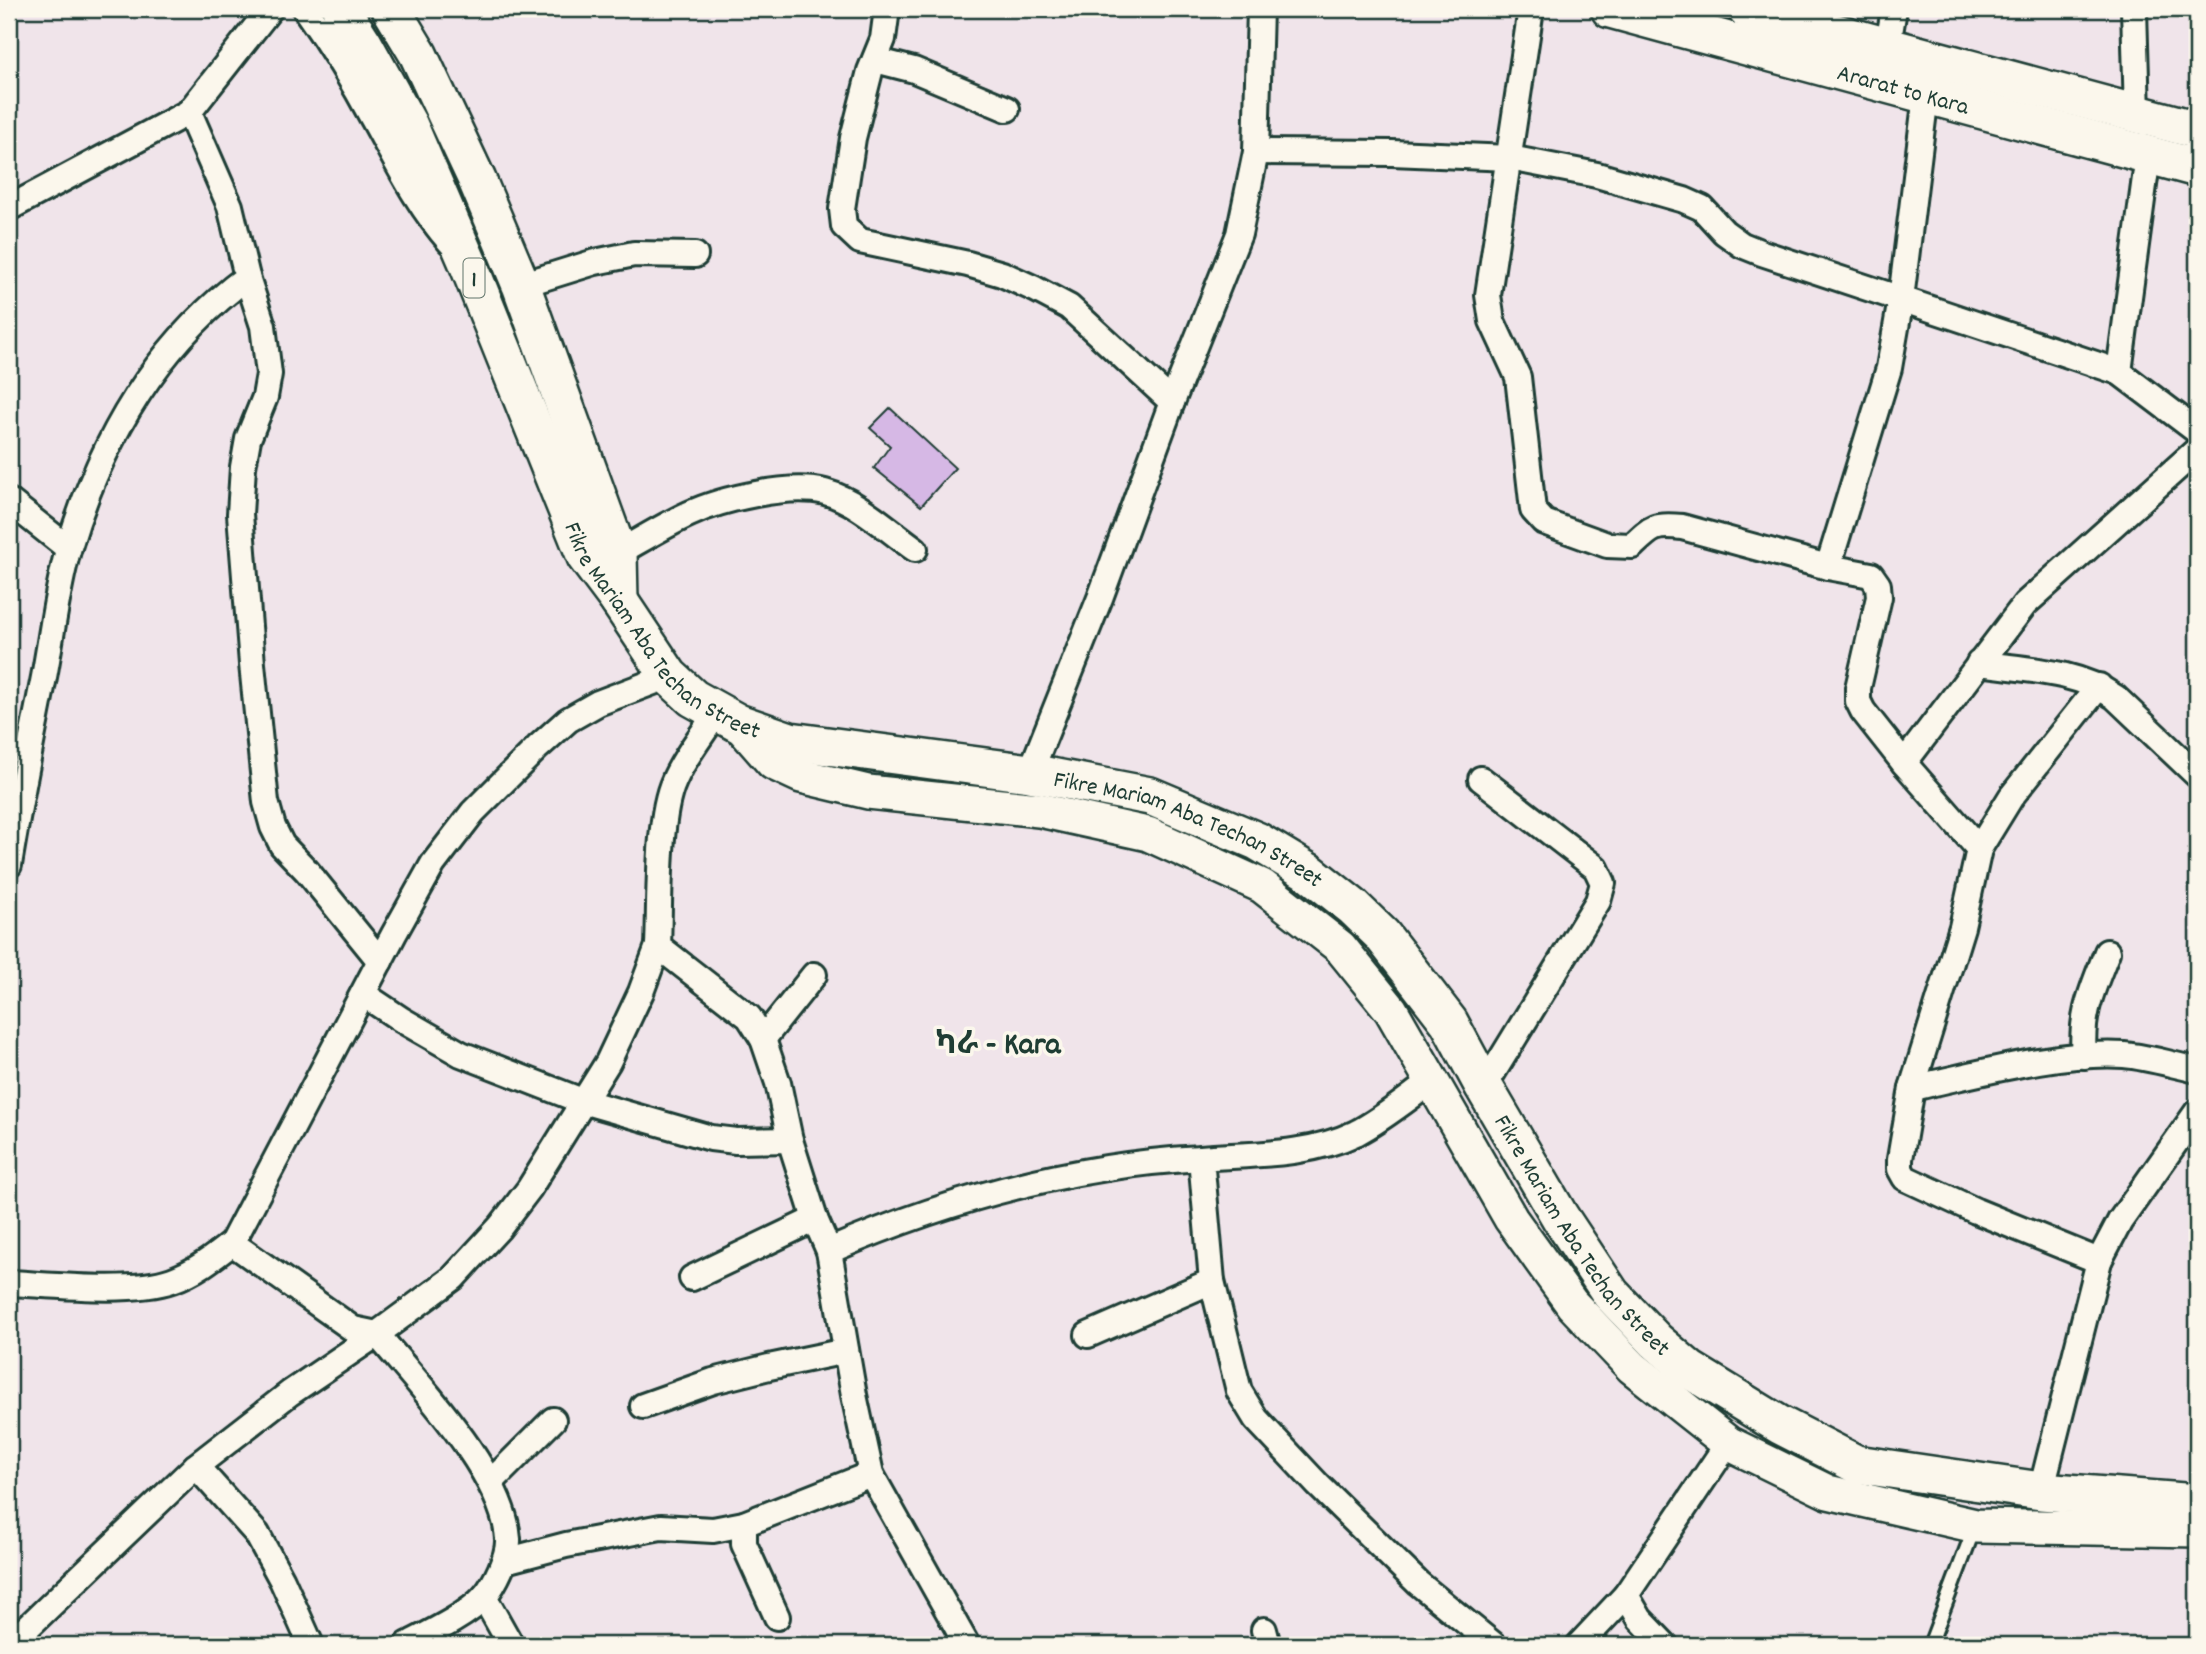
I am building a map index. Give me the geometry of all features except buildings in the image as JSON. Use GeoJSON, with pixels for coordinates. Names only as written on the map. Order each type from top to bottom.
{"type":"FeatureCollection","features":[{"type":"Feature","properties":{"kind":"main road","name":"Fikre Mariam Aba Techan Street"},"geometry":{"type":"LineString","coordinates":[[341,9],[409,126],[467,261],[602,555]]}},
{"type":"Feature","properties":{"kind":"main road","name":"Fikre Mariam Aba Techan Street"},"geometry":{"type":"LineString","coordinates":[[391,9],[423,65],[477,180],[521,285],[602,555],[619,601],[669,676],[693,698],[727,718],[790,741],[1030,773],[1150,796],[1258,841],[1310,873],[1353,907],[1382,935],[1449,1022],[1560,1217],[1611,1294],[1690,1370],[1780,1425],[1856,1464],[2041,1491],[2197,1503]]}},
{"type":"Feature","properties":{"kind":"main road","name":"Ararat to Kara"},"geometry":{"type":"LineString","coordinates":[[1610,9],[2197,169]]}},
{"type":"Feature","properties":{"kind":"main road","name":"Ararat to Kara"},"geometry":{"type":"LineString","coordinates":[[1747,9],[2197,130]]}},
{"type":"Feature","properties":{"kind":"street"},"geometry":{"type":"LineString","coordinates":[[9,208],[189,112],[270,9]]}},
{"type":"Feature","properties":{"kind":"street"},"geometry":{"type":"LineString","coordinates":[[305,9],[372,117],[404,178],[428,216],[467,261]]}},
{"type":"Feature","properties":{"kind":"street"},"geometry":{"type":"LineString","coordinates":[[887,9],[883,39],[864,90],[853,138],[842,209],[844,226],[860,241],[1002,274],[1069,307],[1172,402]]}},
{"type":"Feature","properties":{"kind":"street"},"geometry":{"type":"LineString","coordinates":[[1030,773],[1239,234],[1256,152],[1260,9]]}},
{"type":"Feature","properties":{"kind":"street"},"geometry":{"type":"LineString","coordinates":[[1531,9],[1488,295],[1492,321],[1518,377],[1533,510],[1544,522],[1606,545],[1632,546],[1648,531],[1661,525],[1682,527],[1828,568],[1871,575],[1878,585],[1879,597],[1858,688],[1858,701],[1904,762],[1979,849]]}},
{"type":"Feature","properties":{"kind":"street"},"geometry":{"type":"LineString","coordinates":[[1888,45],[1894,9]]}},
{"type":"Feature","properties":{"kind":"street"},"geometry":{"type":"LineString","coordinates":[[2134,9],[2137,114]]}},
{"type":"Feature","properties":{"kind":"street"},"geometry":{"type":"LineString","coordinates":[[875,60],[914,70],[1007,109]]}},
{"type":"Feature","properties":{"kind":"street"},"geometry":{"type":"LineString","coordinates":[[1828,568],[1889,368],[1901,299],[1926,96]]}},
{"type":"Feature","properties":{"kind":"street"},"geometry":{"type":"LineString","coordinates":[[189,112],[230,206],[247,277],[263,326],[269,374],[265,397],[248,439],[240,514],[266,802],[272,827],[282,845],[307,871],[380,961]]}},
{"type":"Feature","properties":{"kind":"street"},"geometry":{"type":"LineString","coordinates":[[1256,152],[1392,153],[1510,158],[1597,175],[1684,200],[1702,208],[1724,232],[1742,245],[2119,372],[2197,431]]}},
{"type":"Feature","properties":{"kind":"street"},"geometry":{"type":"LineString","coordinates":[[2119,372],[2148,155]]}},
{"type":"Feature","properties":{"kind":"street"},"geometry":{"type":"LineString","coordinates":[[521,285],[595,262],[634,254],[695,255]]}},
{"type":"Feature","properties":{"kind":"street"},"geometry":{"type":"LineString","coordinates":[[9,864],[11,832],[68,548],[87,496],[114,431],[142,386],[195,321],[247,277]]}},
{"type":"Feature","properties":{"kind":"street"},"geometry":{"type":"LineString","coordinates":[[1904,762],[2025,604],[2197,450]]}},
{"type":"Feature","properties":{"kind":"street"},"geometry":{"type":"LineString","coordinates":[[602,555],[690,513],[748,496],[798,488],[826,492],[851,503],[915,550]]}},
{"type":"Feature","properties":{"kind":"street"},"geometry":{"type":"LineString","coordinates":[[9,501],[68,548]]}},
{"type":"Feature","properties":{"kind":"street"},"geometry":{"type":"LineString","coordinates":[[1979,663],[2073,677],[2099,686],[2115,697],[2197,775]]}},
{"type":"Feature","properties":{"kind":"street"},"geometry":{"type":"LineString","coordinates":[[9,1283],[108,1287],[169,1281],[198,1269],[232,1243],[433,864],[473,812],[568,720],[598,703],[669,676]]}},
{"type":"Feature","properties":{"kind":"street"},"geometry":{"type":"LineString","coordinates":[[2099,686],[2011,797],[1979,849],[1962,927],[1912,1088],[1900,1159],[1900,1170],[1905,1178],[1976,1212],[2099,1261]]}},
{"type":"Feature","properties":{"kind":"street"},"geometry":{"type":"LineString","coordinates":[[9,1645],[196,1466],[290,1393],[453,1278],[500,1227],[529,1189],[608,1062],[641,992],[658,946],[663,835],[668,797],[674,780],[727,718],[773,763],[801,776],[868,792],[1039,810],[1148,834],[1262,886],[1340,947],[1391,1010],[1511,1219],[1572,1304],[1632,1367],[1728,1443],[1828,1492],[1976,1526],[2197,1530]]}},
{"type":"Feature","properties":{"kind":"street"},"geometry":{"type":"LineString","coordinates":[[1480,779],[1596,868],[1603,883],[1598,901],[1484,1087]]}},
{"type":"Feature","properties":{"kind":"street"},"geometry":{"type":"LineString","coordinates":[[658,946],[749,1017],[763,1039],[778,1083],[790,1140],[815,1219],[829,1251],[871,1474],[967,1645]]}},
{"type":"Feature","properties":{"kind":"street"},"geometry":{"type":"LineString","coordinates":[[2084,1056],[2082,1030],[2089,1000],[2107,953]]}},
{"type":"Feature","properties":{"kind":"street"},"geometry":{"type":"LineString","coordinates":[[763,1039],[814,975]]}},
{"type":"Feature","properties":{"kind":"street"},"geometry":{"type":"LineString","coordinates":[[363,994],[461,1054],[582,1101],[711,1138],[736,1141],[790,1140]]}},
{"type":"Feature","properties":{"kind":"street"},"geometry":{"type":"LineString","coordinates":[[1912,1088],[2005,1068],[2084,1056],[2125,1055],[2197,1070]]}},
{"type":"Feature","properties":{"kind":"street"},"geometry":{"type":"LineString","coordinates":[[829,1251],[882,1228],[964,1201],[1093,1169],[1150,1161],[1300,1151],[1326,1144],[1355,1133],[1393,1110],[1432,1081]]}},
{"type":"Feature","properties":{"kind":"street"},"geometry":{"type":"LineString","coordinates":[[2041,1491],[2099,1261],[2120,1221],[2197,1112]]}},
{"type":"Feature","properties":{"kind":"street"},"geometry":{"type":"LineString","coordinates":[[1201,1158],[1212,1281],[1239,1391],[1256,1419],[1318,1485],[1418,1583],[1494,1645]]}},
{"type":"Feature","properties":{"kind":"street"},"geometry":{"type":"LineString","coordinates":[[692,1278],[815,1219]]}},
{"type":"Feature","properties":{"kind":"street"},"geometry":{"type":"LineString","coordinates":[[232,1243],[353,1329],[377,1334],[447,1419],[491,1482],[506,1520],[508,1542],[505,1561],[484,1597],[440,1628],[407,1645]]}},
{"type":"Feature","properties":{"kind":"street"},"geometry":{"type":"LineString","coordinates":[[1088,1335],[1212,1281]]}},
{"type":"Feature","properties":{"kind":"street"},"geometry":{"type":"LineString","coordinates":[[643,1406],[713,1381],[846,1351]]}},
{"type":"Feature","properties":{"kind":"street"},"geometry":{"type":"LineString","coordinates":[[491,1482],[553,1420]]}},
{"type":"Feature","properties":{"kind":"street"},"geometry":{"type":"LineString","coordinates":[[1579,1645],[1626,1595],[1728,1443]]}},
{"type":"Feature","properties":{"kind":"street"},"geometry":{"type":"LineString","coordinates":[[196,1466],[257,1534],[282,1580],[311,1645]]}},
{"type":"Feature","properties":{"kind":"street"},"geometry":{"type":"LineString","coordinates":[[505,1561],[566,1545],[661,1527],[713,1530],[744,1524],[871,1474]]}},
{"type":"Feature","properties":{"kind":"street"},"geometry":{"type":"LineString","coordinates":[[744,1524],[744,1544],[777,1617]]}},
{"type":"Feature","properties":{"kind":"street"},"geometry":{"type":"LineString","coordinates":[[1626,1595],[1640,1619],[1665,1645]]}},
{"type":"Feature","properties":{"kind":"street"},"geometry":{"type":"LineString","coordinates":[[484,1597],[511,1645]]}},
{"type":"Feature","properties":{"kind":"lane"},"geometry":{"type":"LineString","coordinates":[[1930,1645],[1976,1526]]}},
{"type":"Feature","properties":{"kind":"district","name":"ካራ - Kara"},"geometry":{"type":"Point","coordinates":[998,1042]}}]}
